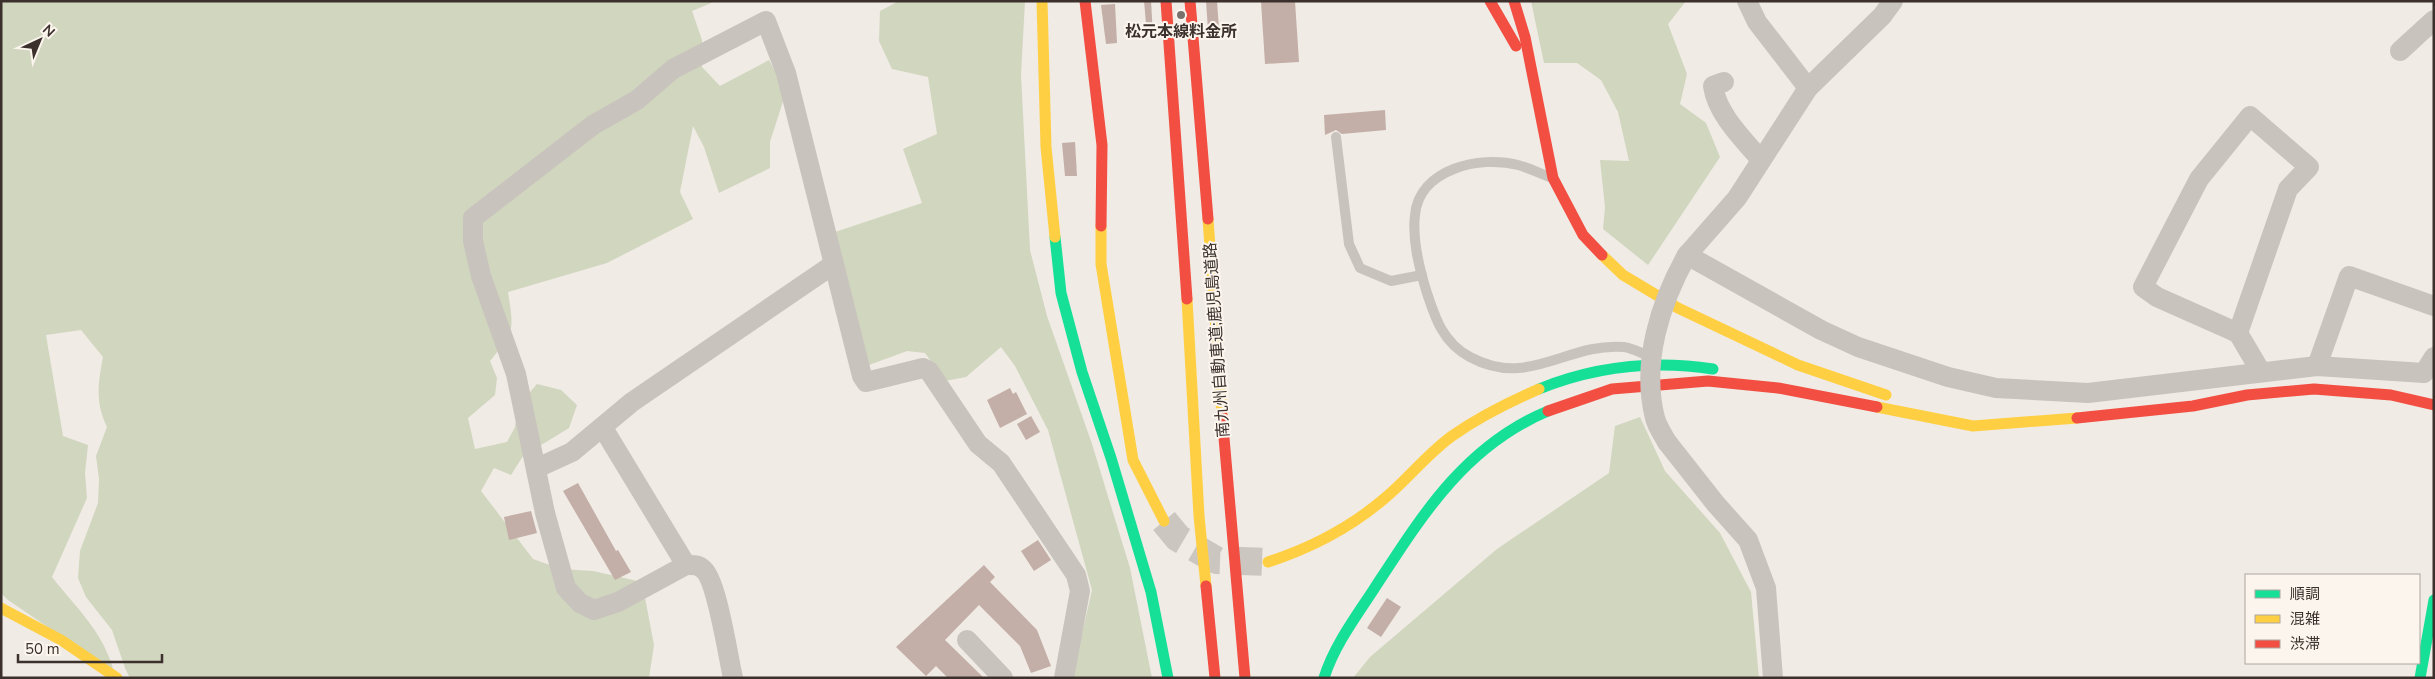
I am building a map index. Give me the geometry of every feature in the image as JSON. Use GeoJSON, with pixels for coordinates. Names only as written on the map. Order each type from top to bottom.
{"type":"FeatureCollection","features":[{"type":"Feature","properties":{"kind":"main road"},"geometry":{"type":"LineString","coordinates":[[1042,1],[1046,147],[1061,293],[1082,372],[1111,458],[1151,592],[1168,678]]}},
{"type":"Feature","properties":{"kind":"main road"},"geometry":{"type":"LineString","coordinates":[[1085,1],[1102,145],[1101,264],[1122,406],[1133,460],[1164,520]]}},
{"type":"Feature","properties":{"kind":"main road","name":"南九州自動車道;鹿児島道路"},"geometry":{"type":"LineString","coordinates":[[1166,1],[1184,238],[1199,516],[1215,678]]}},
{"type":"Feature","properties":{"kind":"main road","name":"南九州自動車道;鹿児島道路"},"geometry":{"type":"LineString","coordinates":[[1190,1],[1211,248],[1229,508],[1245,678]]}},
{"type":"Feature","properties":{"kind":"main road"},"geometry":{"type":"LineString","coordinates":[[1490,1],[1512,38],[1524,65],[1547,145]]}},
{"type":"Feature","properties":{"kind":"main road"},"geometry":{"type":"LineString","coordinates":[[1514,1],[1525,37],[1553,178],[1583,235],[1623,275],[1678,308],[1798,364],[1856,386],[1930,408],[2014,424]]}},
{"type":"Feature","properties":{"kind":"main road"},"geometry":{"type":"LineString","coordinates":[[1268,562],[1291,555],[1335,535],[1385,498],[1416,467],[1452,437],[1491,411],[1562,381],[1641,365],[1674,364],[1720,369]]}},
{"type":"Feature","properties":{"kind":"main road"},"geometry":{"type":"LineString","coordinates":[[1758,373],[1862,406]]}},
{"type":"Feature","properties":{"kind":"main road"},"geometry":{"type":"LineString","coordinates":[[1324,678],[1330,658],[1426,509],[1452,479],[1493,443],[1526,420],[1570,402],[1612,389],[1708,381],[1778,388],[1862,406],[1973,426],[2014,424],[2193,406],[2247,395],[2314,389],[2391,395],[2434,405]]}},
{"type":"Feature","properties":{"kind":"main road"},"geometry":{"type":"LineString","coordinates":[[2420,678],[2434,600]]}},
{"type":"Feature","properties":{"kind":"main road"},"geometry":{"type":"LineString","coordinates":[[1,608],[90,658],[117,678]]}},
{"type":"Feature","properties":{"kind":"street"},"geometry":{"type":"LineString","coordinates":[[1747,1],[1757,22],[1808,88]]}},
{"type":"Feature","properties":{"kind":"street"},"geometry":{"type":"LineString","coordinates":[[1773,678],[1766,588],[1748,540],[1715,503],[1667,442],[1655,420],[1651,393],[1651,361],[1656,330],[1671,283],[1687,255],[1737,198],[1808,88],[1882,16],[1893,1]]}},
{"type":"Feature","properties":{"kind":"street"},"geometry":{"type":"LineString","coordinates":[[2400,51],[2434,20]]}},
{"type":"Feature","properties":{"kind":"street"},"geometry":{"type":"LineString","coordinates":[[733,678],[714,589],[705,570],[696,565],[686,565],[618,602],[594,610],[580,603],[566,588],[545,513],[516,374],[481,276],[473,240],[473,218],[593,126],[637,100],[673,69],[766,21],[786,73],[862,376],[866,382],[922,368],[929,371],[978,444],[1001,463],[1076,575],[1080,591],[1064,678]]}},
{"type":"Feature","properties":{"kind":"street"},"geometry":{"type":"LineString","coordinates":[[1724,82],[1713,86],[1715,98],[1737,132],[1761,160]]}},
{"type":"Feature","properties":{"kind":"street"},"geometry":{"type":"LineString","coordinates":[[2238,333],[2288,189],[2309,167],[2250,116],[2198,179],[2143,287],[2157,296],[2238,333],[2261,372]]}},
{"type":"Feature","properties":{"kind":"street"},"geometry":{"type":"LineString","coordinates":[[1687,255],[1821,330],[1858,347],[1931,372],[1996,388],[2088,392],[2317,366],[2424,373],[2434,357]]}},
{"type":"Feature","properties":{"kind":"street"},"geometry":{"type":"LineString","coordinates":[[537,468],[572,452],[632,402],[834,264]]}},
{"type":"Feature","properties":{"kind":"street"},"geometry":{"type":"LineString","coordinates":[[2317,366],[2349,276],[2434,306]]}},
{"type":"Feature","properties":{"kind":"street"},"geometry":{"type":"LineString","coordinates":[[603,428],[686,565]]}},
{"type":"Feature","properties":{"kind":"street"},"geometry":{"type":"LineString","coordinates":[[967,640],[1003,678]]}},
{"type":"Feature","properties":{"kind":"lane"},"geometry":{"type":"LineString","coordinates":[[1336,137],[1348,244],[1360,268],[1390,281],[1422,275]]}},
{"type":"Feature","properties":{"kind":"lane"},"geometry":{"type":"LineString","coordinates":[[1553,178],[1517,164],[1496,162],[1472,164],[1454,168],[1440,176],[1421,197],[1415,214],[1415,236],[1422,275],[1443,333],[1454,348],[1493,368],[1516,370],[1594,349],[1625,347],[1674,364]]}},
{"type":"Feature","properties":{"kind":"green space"},"geometry":{"type":"Polygon","coordinates":[[[1,1],[716,1],[692,11],[702,40],[702,67],[720,86],[769,60],[786,92],[770,142],[770,168],[719,193],[704,147],[693,126],[680,192],[693,219],[607,263],[508,292],[512,323],[511,330],[490,361],[497,378],[495,395],[468,418],[475,449],[507,442],[515,427],[518,406],[537,384],[561,390],[577,405],[569,428],[523,456],[511,475],[494,468],[481,491],[533,559],[561,569],[593,571],[642,582],[654,645],[649,678],[130,678],[112,630],[86,597],[78,578],[80,551],[98,503],[99,479],[96,456],[107,427],[99,401],[103,357],[81,330],[46,335],[63,436],[88,445],[85,473],[87,498],[52,577],[96,632],[109,657],[114,672],[8,600],[1,593],[1,1]]]}},
{"type":"Feature","properties":{"kind":"green space"},"geometry":{"type":"Polygon","coordinates":[[[899,1],[1025,1],[1021,75],[1030,250],[1047,316],[1092,444],[1130,568],[1152,678],[1072,678],[1092,590],[1048,430],[1015,366],[1001,347],[966,377],[945,381],[925,353],[907,351],[869,365],[835,232],[922,203],[903,149],[937,134],[928,77],[892,69],[879,41],[880,11],[899,1]]]}},
{"type":"Feature","properties":{"kind":"green space"},"geometry":{"type":"Polygon","coordinates":[[[1531,1],[1686,1],[1668,24],[1687,74],[1680,104],[1706,123],[1720,157],[1648,265],[1603,229],[1605,207],[1600,160],[1629,161],[1618,112],[1601,80],[1577,63],[1544,63],[1531,1]]]}},
{"type":"Feature","properties":{"kind":"green space"},"geometry":{"type":"Polygon","coordinates":[[[1640,417],[1665,471],[1720,533],[1751,592],[1759,678],[1353,678],[1370,657],[1497,549],[1609,473],[1615,426],[1640,417]]]}},
{"type":"Feature","properties":{"kind":"building"},"geometry":{"type":"Polygon","coordinates":[[[1144,1],[1151,1],[1153,35],[1147,35],[1144,1]]]}},
{"type":"Feature","properties":{"kind":"building"},"geometry":{"type":"Polygon","coordinates":[[[1206,1],[1217,1],[1219,29],[1208,30],[1206,1]]]}},
{"type":"Feature","properties":{"kind":"building"},"geometry":{"type":"Polygon","coordinates":[[[1261,1],[1295,1],[1299,62],[1265,64],[1261,1]]]}},
{"type":"Feature","properties":{"kind":"building"},"geometry":{"type":"Polygon","coordinates":[[[1115,4],[1117,43],[1106,44],[1101,5],[1115,4]]]}},
{"type":"Feature","properties":{"kind":"building"},"geometry":{"type":"Polygon","coordinates":[[[1385,110],[1386,130],[1342,134],[1336,130],[1325,135],[1324,115],[1385,110]]]}},
{"type":"Feature","properties":{"kind":"building"},"geometry":{"type":"Polygon","coordinates":[[[1075,142],[1077,176],[1065,176],[1062,143],[1075,142]]]}},
{"type":"Feature","properties":{"kind":"building"},"geometry":{"type":"Polygon","coordinates":[[[1010,388],[1013,394],[1016,392],[1027,414],[1000,428],[987,400],[1010,388]]]}},
{"type":"Feature","properties":{"kind":"building"},"geometry":{"type":"Polygon","coordinates":[[[1031,416],[1040,432],[1026,440],[1017,424],[1031,416]]]}},
{"type":"Feature","properties":{"kind":"building"},"geometry":{"type":"Polygon","coordinates":[[[578,483],[616,551],[618,550],[631,572],[615,580],[563,491],[578,483]]]}},
{"type":"Feature","properties":{"kind":"building"},"geometry":{"type":"Polygon","coordinates":[[[531,511],[537,533],[509,540],[504,517],[531,511]]]}},
{"type":"Feature","properties":{"kind":"building"},"geometry":{"type":"Polygon","coordinates":[[[1038,540],[1051,560],[1034,571],[1021,551],[1038,540]]]}},
{"type":"Feature","properties":{"kind":"building"},"geometry":{"type":"Polygon","coordinates":[[[984,565],[995,577],[990,582],[1037,630],[1051,666],[1031,673],[1020,646],[979,605],[945,640],[984,678],[948,678],[936,666],[926,676],[896,647],[984,565]]]}},
{"type":"Feature","properties":{"kind":"building"},"geometry":{"type":"Polygon","coordinates":[[[1387,598],[1401,607],[1381,637],[1367,628],[1387,598]]]}},
{"type":"Feature","properties":{"kind":"tunnel"},"geometry":{"type":"LineString","coordinates":[[1164,521],[1178,538],[1216,560],[1268,562]]}},
{"type":"Feature","properties":{"kind":"traffic: fast"},"geometry":{"type":"LineString","coordinates":[[1055,237],[1061,293],[1082,372],[1111,458],[1151,592],[1168,678]]}},
{"type":"Feature","properties":{"kind":"traffic: fast"},"geometry":{"type":"LineString","coordinates":[[1539,389],[1582,375],[1625,367],[1669,365],[1713,369]]}},
{"type":"Feature","properties":{"kind":"traffic: fast"},"geometry":{"type":"LineString","coordinates":[[1324,678],[1333,655],[1352,621],[1409,536],[1447,486],[1492,443],[1518,426],[1548,411]]}},
{"type":"Feature","properties":{"kind":"traffic: fast"},"geometry":{"type":"LineString","coordinates":[[2420,678],[2434,600]]}},
{"type":"Feature","properties":{"kind":"traffic: slow"},"geometry":{"type":"LineString","coordinates":[[1042,1],[1046,147],[1055,237]]}},
{"type":"Feature","properties":{"kind":"traffic: slow"},"geometry":{"type":"LineString","coordinates":[[1208,219],[1222,415]]}},
{"type":"Feature","properties":{"kind":"traffic: slow"},"geometry":{"type":"LineString","coordinates":[[1101,226],[1101,264],[1133,460],[1164,521]]}},
{"type":"Feature","properties":{"kind":"traffic: slow"},"geometry":{"type":"LineString","coordinates":[[1602,255],[1623,275],[1678,308],[1798,365],[1886,395]]}},
{"type":"Feature","properties":{"kind":"traffic: slow"},"geometry":{"type":"LineString","coordinates":[[1187,299],[1199,516],[1206,586]]}},
{"type":"Feature","properties":{"kind":"traffic: slow"},"geometry":{"type":"LineString","coordinates":[[1268,562],[1315,544],[1344,528],[1385,498],[1452,436],[1494,410],[1539,389]]}},
{"type":"Feature","properties":{"kind":"traffic: slow"},"geometry":{"type":"LineString","coordinates":[[1877,407],[1973,426],[2077,418]]}},
{"type":"Feature","properties":{"kind":"traffic: slow"},"geometry":{"type":"LineString","coordinates":[[1,608],[61,640],[117,678]]}},
{"type":"Feature","properties":{"kind":"traffic: jam"},"geometry":{"type":"LineString","coordinates":[[1085,1],[1102,145],[1101,226]]}},
{"type":"Feature","properties":{"kind":"traffic: jam"},"geometry":{"type":"LineString","coordinates":[[1166,1],[1187,299]]}},
{"type":"Feature","properties":{"kind":"traffic: jam"},"geometry":{"type":"LineString","coordinates":[[1190,1],[1208,219]]}},
{"type":"Feature","properties":{"kind":"traffic: jam"},"geometry":{"type":"LineString","coordinates":[[1490,1],[1516,46]]}},
{"type":"Feature","properties":{"kind":"traffic: jam"},"geometry":{"type":"LineString","coordinates":[[1514,1],[1525,37],[1553,178],[1583,235],[1602,255]]}},
{"type":"Feature","properties":{"kind":"traffic: jam"},"geometry":{"type":"LineString","coordinates":[[1548,411],[1612,389],[1708,381],[1778,388],[1877,407]]}},
{"type":"Feature","properties":{"kind":"traffic: jam"},"geometry":{"type":"LineString","coordinates":[[2077,418],[2193,406],[2247,395],[2314,389],[2391,395],[2434,405]]}},
{"type":"Feature","properties":{"kind":"traffic: jam"},"geometry":{"type":"LineString","coordinates":[[1222,415],[1245,678]]}},
{"type":"Feature","properties":{"kind":"traffic: jam"},"geometry":{"type":"LineString","coordinates":[[1206,586],[1215,678]]}},
{"type":"Feature","properties":{"kind":"place","name":"松元本線料金所"},"geometry":{"type":"Point","coordinates":[1181,15]}}]}
